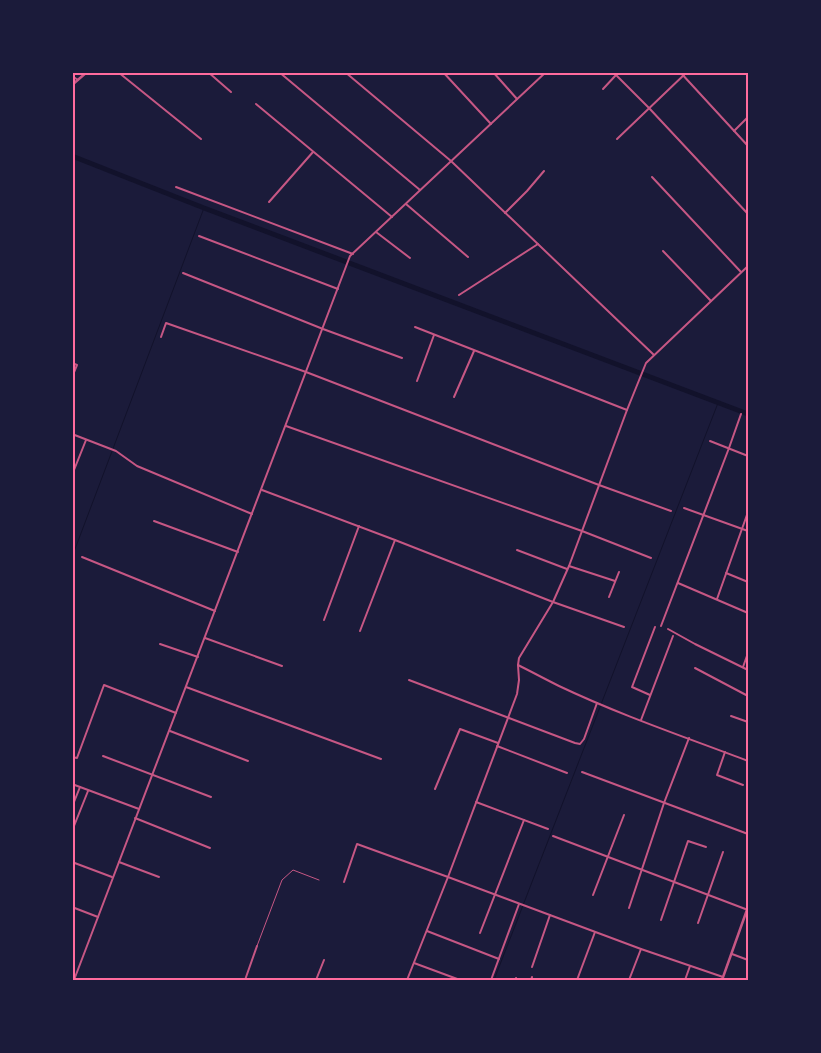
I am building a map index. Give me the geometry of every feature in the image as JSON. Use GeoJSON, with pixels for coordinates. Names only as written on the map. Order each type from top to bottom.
{"type":"FeatureCollection","features":[{"type":"Feature","properties":{"kind":"street"},"geometry":{"type":"LineString","coordinates":[[72,85],[87,72]]}},
{"type":"Feature","properties":{"kind":"street"},"geometry":{"type":"LineString","coordinates":[[118,72],[201,139]]}},
{"type":"Feature","properties":{"kind":"street"},"geometry":{"type":"LineString","coordinates":[[208,72],[231,92]]}},
{"type":"Feature","properties":{"kind":"street"},"geometry":{"type":"LineString","coordinates":[[279,72],[420,190]]}},
{"type":"Feature","properties":{"kind":"street"},"geometry":{"type":"LineString","coordinates":[[345,72],[451,161],[654,355]]}},
{"type":"Feature","properties":{"kind":"street"},"geometry":{"type":"LineString","coordinates":[[443,72],[491,124]]}},
{"type":"Feature","properties":{"kind":"street"},"geometry":{"type":"LineString","coordinates":[[493,72],[517,99]]}},
{"type":"Feature","properties":{"kind":"street"},"geometry":{"type":"LineString","coordinates":[[680,72],[748,146]]}},
{"type":"Feature","properties":{"kind":"street"},"geometry":{"type":"LineString","coordinates":[[617,139],[687,72]]}},
{"type":"Feature","properties":{"kind":"street"},"geometry":{"type":"LineString","coordinates":[[74,980],[350,256],[545,73]]}},
{"type":"Feature","properties":{"kind":"street"},"geometry":{"type":"LineString","coordinates":[[604,89],[616,75],[748,214]]}},
{"type":"Feature","properties":{"kind":"street"},"geometry":{"type":"LineString","coordinates":[[72,76],[78,80]]}},
{"type":"Feature","properties":{"kind":"street"},"geometry":{"type":"LineString","coordinates":[[256,104],[392,217]]}},
{"type":"Feature","properties":{"kind":"street"},"geometry":{"type":"LineString","coordinates":[[734,131],[748,117]]}},
{"type":"Feature","properties":{"kind":"street"},"geometry":{"type":"LineString","coordinates":[[269,202],[313,152]]}},
{"type":"Feature","properties":{"kind":"street"},"geometry":{"type":"LineString","coordinates":[[505,213],[544,171]]}},
{"type":"Feature","properties":{"kind":"street"},"geometry":{"type":"LineString","coordinates":[[652,177],[741,272]]}},
{"type":"Feature","properties":{"kind":"street"},"geometry":{"type":"LineString","coordinates":[[176,187],[353,254]]}},
{"type":"Feature","properties":{"kind":"street"},"geometry":{"type":"LineString","coordinates":[[406,204],[468,257]]}},
{"type":"Feature","properties":{"kind":"street"},"geometry":{"type":"LineString","coordinates":[[376,232],[410,258]]}},
{"type":"Feature","properties":{"kind":"street"},"geometry":{"type":"LineString","coordinates":[[200,236],[338,289]]}},
{"type":"Feature","properties":{"kind":"street"},"geometry":{"type":"LineString","coordinates":[[459,295],[538,244]]}},
{"type":"Feature","properties":{"kind":"street"},"geometry":{"type":"LineString","coordinates":[[663,251],[711,301]]}},
{"type":"Feature","properties":{"kind":"street"},"geometry":{"type":"LineString","coordinates":[[407,980],[517,694],[519,658],[553,602],[569,566],[646,363],[748,266]]}},
{"type":"Feature","properties":{"kind":"street"},"geometry":{"type":"LineString","coordinates":[[183,273],[323,329],[402,358]]}},
{"type":"Feature","properties":{"kind":"street"},"geometry":{"type":"LineString","coordinates":[[161,337],[166,323],[306,372],[671,511]]}},
{"type":"Feature","properties":{"kind":"street"},"geometry":{"type":"LineString","coordinates":[[415,327],[627,410]]}},
{"type":"Feature","properties":{"kind":"street"},"geometry":{"type":"LineString","coordinates":[[416,381],[434,335]]}},
{"type":"Feature","properties":{"kind":"street"},"geometry":{"type":"LineString","coordinates":[[454,397],[474,350]]}},
{"type":"Feature","properties":{"kind":"street"},"geometry":{"type":"LineString","coordinates":[[72,363],[77,365],[72,377]]}},
{"type":"Feature","properties":{"kind":"street"},"geometry":{"type":"LineString","coordinates":[[660,626],[741,414]]}},
{"type":"Feature","properties":{"kind":"street"},"geometry":{"type":"LineString","coordinates":[[286,426],[582,531],[651,558]]}},
{"type":"Feature","properties":{"kind":"street"},"geometry":{"type":"LineString","coordinates":[[72,434],[116,452],[137,466],[252,514]]}},
{"type":"Feature","properties":{"kind":"street"},"geometry":{"type":"LineString","coordinates":[[72,475],[86,440]]}},
{"type":"Feature","properties":{"kind":"street"},"geometry":{"type":"LineString","coordinates":[[710,441],[748,456]]}},
{"type":"Feature","properties":{"kind":"street"},"geometry":{"type":"LineString","coordinates":[[262,490],[360,526],[553,602],[624,627]]}},
{"type":"Feature","properties":{"kind":"street"},"geometry":{"type":"LineString","coordinates":[[684,508],[748,531]]}},
{"type":"Feature","properties":{"kind":"street"},"geometry":{"type":"LineString","coordinates":[[716,599],[748,512]]}},
{"type":"Feature","properties":{"kind":"street"},"geometry":{"type":"LineString","coordinates":[[154,521],[238,552]]}},
{"type":"Feature","properties":{"kind":"street"},"geometry":{"type":"LineString","coordinates":[[324,620],[360,526]]}},
{"type":"Feature","properties":{"kind":"street"},"geometry":{"type":"LineString","coordinates":[[360,631],[395,540]]}},
{"type":"Feature","properties":{"kind":"street"},"geometry":{"type":"LineString","coordinates":[[517,550],[567,569]]}},
{"type":"Feature","properties":{"kind":"street"},"geometry":{"type":"LineString","coordinates":[[82,557],[215,611]]}},
{"type":"Feature","properties":{"kind":"street"},"geometry":{"type":"LineString","coordinates":[[569,566],[615,581]]}},
{"type":"Feature","properties":{"kind":"street"},"geometry":{"type":"LineString","coordinates":[[609,597],[619,572]]}},
{"type":"Feature","properties":{"kind":"street"},"geometry":{"type":"LineString","coordinates":[[726,573],[748,582]]}},
{"type":"Feature","properties":{"kind":"street"},"geometry":{"type":"LineString","coordinates":[[678,583],[748,613]]}},
{"type":"Feature","properties":{"kind":"street"},"geometry":{"type":"LineString","coordinates":[[650,695],[632,687],[655,627]]}},
{"type":"Feature","properties":{"kind":"street"},"geometry":{"type":"LineString","coordinates":[[668,629],[748,670]]}},
{"type":"Feature","properties":{"kind":"street"},"geometry":{"type":"LineString","coordinates":[[641,720],[673,636]]}},
{"type":"Feature","properties":{"kind":"street"},"geometry":{"type":"LineString","coordinates":[[205,638],[282,666]]}},
{"type":"Feature","properties":{"kind":"street"},"geometry":{"type":"LineString","coordinates":[[160,644],[198,657]]}},
{"type":"Feature","properties":{"kind":"street"},"geometry":{"type":"LineString","coordinates":[[743,667],[748,653]]}},
{"type":"Feature","properties":{"kind":"street"},"geometry":{"type":"LineString","coordinates":[[518,665],[597,703],[748,761]]}},
{"type":"Feature","properties":{"kind":"street"},"geometry":{"type":"LineString","coordinates":[[695,668],[748,696]]}},
{"type":"Feature","properties":{"kind":"street"},"geometry":{"type":"LineString","coordinates":[[409,680],[580,744],[584,739],[597,703]]}},
{"type":"Feature","properties":{"kind":"street"},"geometry":{"type":"LineString","coordinates":[[72,757],[77,758],[104,685],[176,712]]}},
{"type":"Feature","properties":{"kind":"street"},"geometry":{"type":"LineString","coordinates":[[186,687],[381,759]]}},
{"type":"Feature","properties":{"kind":"street"},"geometry":{"type":"LineString","coordinates":[[732,716],[748,722]]}},
{"type":"Feature","properties":{"kind":"street"},"geometry":{"type":"LineString","coordinates":[[435,789],[460,729],[567,773]]}},
{"type":"Feature","properties":{"kind":"street"},"geometry":{"type":"LineString","coordinates":[[170,731],[248,761]]}},
{"type":"Feature","properties":{"kind":"street"},"geometry":{"type":"LineString","coordinates":[[628,908],[664,803],[689,738]]}},
{"type":"Feature","properties":{"kind":"street"},"geometry":{"type":"LineString","coordinates":[[725,752],[717,775],[743,785]]}},
{"type":"Feature","properties":{"kind":"street"},"geometry":{"type":"LineString","coordinates":[[103,756],[212,797]]}},
{"type":"Feature","properties":{"kind":"street"},"geometry":{"type":"LineString","coordinates":[[582,772],[748,834]]}},
{"type":"Feature","properties":{"kind":"street"},"geometry":{"type":"LineString","coordinates":[[72,784],[139,809]]}},
{"type":"Feature","properties":{"kind":"street"},"geometry":{"type":"LineString","coordinates":[[72,806],[80,787]]}},
{"type":"Feature","properties":{"kind":"street"},"geometry":{"type":"LineString","coordinates":[[72,830],[88,790]]}},
{"type":"Feature","properties":{"kind":"street"},"geometry":{"type":"LineString","coordinates":[[476,802],[548,828]]}},
{"type":"Feature","properties":{"kind":"street"},"geometry":{"type":"LineString","coordinates":[[594,895],[624,815]]}},
{"type":"Feature","properties":{"kind":"street"},"geometry":{"type":"LineString","coordinates":[[135,818],[210,848]]}},
{"type":"Feature","properties":{"kind":"street"},"geometry":{"type":"LineString","coordinates":[[480,934],[524,820]]}},
{"type":"Feature","properties":{"kind":"street"},"geometry":{"type":"LineString","coordinates":[[344,882],[357,844],[723,979],[748,909],[553,836]]}},
{"type":"Feature","properties":{"kind":"street"},"geometry":{"type":"LineString","coordinates":[[661,920],[688,841],[706,847]]}},
{"type":"Feature","properties":{"kind":"street"},"geometry":{"type":"LineString","coordinates":[[698,923],[723,852]]}},
{"type":"Feature","properties":{"kind":"street"},"geometry":{"type":"LineString","coordinates":[[72,862],[113,877]]}},
{"type":"Feature","properties":{"kind":"street"},"geometry":{"type":"LineString","coordinates":[[118,862],[159,877]]}},
{"type":"Feature","properties":{"kind":"street"},"geometry":{"type":"LineString","coordinates":[[491,980],[520,904]]}},
{"type":"Feature","properties":{"kind":"street"},"geometry":{"type":"LineString","coordinates":[[72,907],[98,917]]}},
{"type":"Feature","properties":{"kind":"street"},"geometry":{"type":"LineString","coordinates":[[532,967],[550,916]]}},
{"type":"Feature","properties":{"kind":"street"},"geometry":{"type":"LineString","coordinates":[[426,931],[499,959]]}},
{"type":"Feature","properties":{"kind":"street"},"geometry":{"type":"LineString","coordinates":[[577,980],[595,932]]}},
{"type":"Feature","properties":{"kind":"street"},"geometry":{"type":"LineString","coordinates":[[245,980],[258,946]]}},
{"type":"Feature","properties":{"kind":"street"},"geometry":{"type":"LineString","coordinates":[[630,980],[641,949]]}},
{"type":"Feature","properties":{"kind":"street"},"geometry":{"type":"LineString","coordinates":[[732,954],[748,960]]}},
{"type":"Feature","properties":{"kind":"street"},"geometry":{"type":"LineString","coordinates":[[316,980],[324,960]]}},
{"type":"Feature","properties":{"kind":"street"},"geometry":{"type":"LineString","coordinates":[[414,963],[460,980]]}},
{"type":"Feature","properties":{"kind":"street"},"geometry":{"type":"LineString","coordinates":[[685,980],[690,966]]}},
{"type":"Feature","properties":{"kind":"lane"},"geometry":{"type":"LineString","coordinates":[[258,946],[282,880],[293,870],[319,880]]}},
{"type":"Feature","properties":{"kind":"waterway"},"geometry":{"type":"LineString","coordinates":[[72,156],[204,208],[748,414]]}},
{"type":"Feature","properties":{"kind":"waterway"},"geometry":{"type":"LineString","coordinates":[[72,557],[204,208]]}},
{"type":"Feature","properties":{"kind":"waterway"},"geometry":{"type":"LineString","coordinates":[[494,980],[718,403]]}}]}
